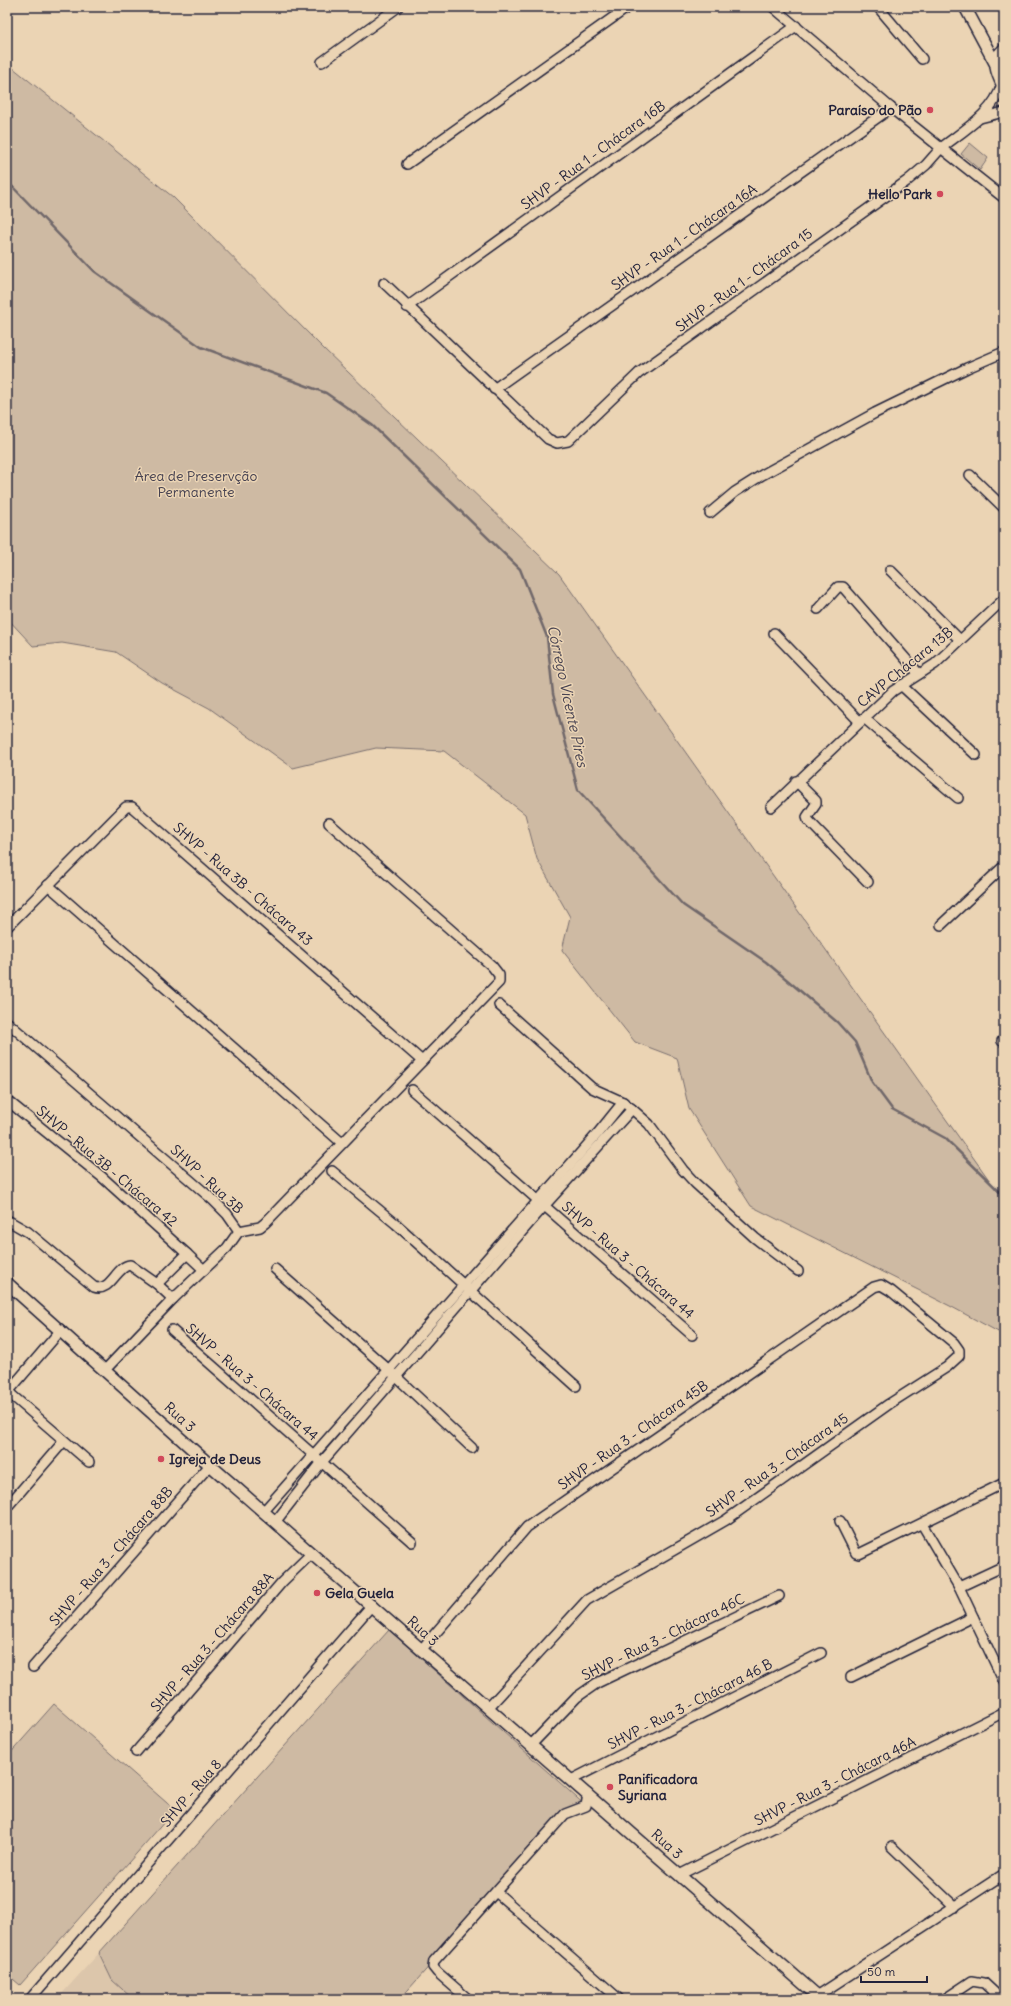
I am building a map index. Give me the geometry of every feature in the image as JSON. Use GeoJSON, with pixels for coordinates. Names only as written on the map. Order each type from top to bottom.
{"type":"FeatureCollection","features":[{"type":"Feature","properties":{"kind":"main road"},"geometry":{"type":"LineString","coordinates":[[965,7],[995,63],[1003,86]]}},
{"type":"Feature","properties":{"kind":"main road"},"geometry":{"type":"LineString","coordinates":[[995,63],[997,56],[1004,49]]}},
{"type":"Feature","properties":{"kind":"main road","name":"Rua 3"},"geometry":{"type":"LineString","coordinates":[[7,1283],[421,1650],[588,1794],[819,1997]]}},
{"type":"Feature","properties":{"kind":"street"},"geometry":{"type":"LineString","coordinates":[[322,62],[398,7]]}},
{"type":"Feature","properties":{"kind":"street"},"geometry":{"type":"LineString","coordinates":[[407,164],[628,7]]}},
{"type":"Feature","properties":{"kind":"street"},"geometry":{"type":"LineString","coordinates":[[773,7],[891,108],[1004,198]]}},
{"type":"Feature","properties":{"kind":"street"},"geometry":{"type":"LineString","coordinates":[[878,7],[922,59]]}},
{"type":"Feature","properties":{"kind":"street","name":"SHVP - Rua 1 - Chácara 16B"},"geometry":{"type":"LineString","coordinates":[[407,307],[796,26]]}},
{"type":"Feature","properties":{"kind":"street","name":"SHVP - Rua 1 - Chácara 15"},"geometry":{"type":"LineString","coordinates":[[494,389],[548,439],[557,443],[568,441],[639,373],[907,181],[926,165],[941,148],[979,118],[996,100],[1003,86]]}},
{"type":"Feature","properties":{"kind":"street","name":"SHVP - Rua 1 - Chácara 16A"},"geometry":{"type":"LineString","coordinates":[[494,389],[891,108]]}},
{"type":"Feature","properties":{"kind":"street"},"geometry":{"type":"LineString","coordinates":[[979,118],[1004,112]]}},
{"type":"Feature","properties":{"kind":"street"},"geometry":{"type":"LineString","coordinates":[[384,283],[407,307],[494,389]]}},
{"type":"Feature","properties":{"kind":"street"},"geometry":{"type":"LineString","coordinates":[[710,513],[735,492],[762,475],[875,413],[967,368],[1004,352]]}},
{"type":"Feature","properties":{"kind":"street"},"geometry":{"type":"LineString","coordinates":[[970,475],[1004,508]]}},
{"type":"Feature","properties":{"kind":"street"},"geometry":{"type":"LineString","coordinates":[[890,570],[960,640]]}},
{"type":"Feature","properties":{"kind":"street"},"geometry":{"type":"LineString","coordinates":[[818,610],[838,587],[845,589],[919,674]]}},
{"type":"Feature","properties":{"kind":"street","name":"CAVP Chácara 13B"},"geometry":{"type":"LineString","coordinates":[[771,806],[796,781],[901,685],[935,664],[1004,599]]}},
{"type":"Feature","properties":{"kind":"street"},"geometry":{"type":"LineString","coordinates":[[774,633],[862,720],[958,798]]}},
{"type":"Feature","properties":{"kind":"street"},"geometry":{"type":"LineString","coordinates":[[901,685],[976,755]]}},
{"type":"Feature","properties":{"kind":"street"},"geometry":{"type":"LineString","coordinates":[[796,781],[816,801],[816,804],[807,817],[808,820],[868,882]]}},
{"type":"Feature","properties":{"kind":"street","name":"SHVP - Rua 3B - Chácara 43"},"geometry":{"type":"LineString","coordinates":[[7,927],[126,807],[129,806],[135,808],[422,1061]]}},
{"type":"Feature","properties":{"kind":"street"},"geometry":{"type":"LineString","coordinates":[[239,1230],[260,1227],[265,1224],[342,1143],[496,987],[499,982],[499,975],[492,966],[329,823]]}},
{"type":"Feature","properties":{"kind":"street"},"geometry":{"type":"LineString","coordinates":[[941,925],[1004,866]]}},
{"type":"Feature","properties":{"kind":"street"},"geometry":{"type":"LineString","coordinates":[[48,885],[342,1143]]}},
{"type":"Feature","properties":{"kind":"street"},"geometry":{"type":"LineString","coordinates":[[498,1005],[592,1088],[623,1102],[649,1124],[695,1183],[755,1238],[798,1271]]}},
{"type":"Feature","properties":{"kind":"street","name":"SHVP - Rua 3B"},"geometry":{"type":"LineString","coordinates":[[7,1022],[213,1200],[227,1214],[239,1230],[227,1248],[173,1299],[105,1370]]}},
{"type":"Feature","properties":{"kind":"street","name":"SHVP - Rua 3 - Chácara 44"},"geometry":{"type":"LineString","coordinates":[[412,1090],[542,1202],[692,1335]]}},
{"type":"Feature","properties":{"kind":"street","name":"SHVP - Rua 3B - Chácara 42"},"geometry":{"type":"LineString","coordinates":[[8,1101],[102,1177],[204,1270]]}},
{"type":"Feature","properties":{"kind":"street","name":"SHVP - Rua 3 - Chácara 44"},"geometry":{"type":"LineString","coordinates":[[276,1520],[322,1462],[471,1292],[623,1102]]}},
{"type":"Feature","properties":{"kind":"street","name":"SHVP - Rua 3 - Chácara 44"},"geometry":{"type":"LineString","coordinates":[[264,1511],[464,1285],[632,1109]]}},
{"type":"Feature","properties":{"kind":"street"},"geometry":{"type":"LineString","coordinates":[[332,1171],[396,1224],[576,1386]]}},
{"type":"Feature","properties":{"kind":"street"},"geometry":{"type":"LineString","coordinates":[[7,1220],[28,1232],[94,1287],[98,1288],[105,1286],[127,1265],[134,1266],[173,1299]]}},
{"type":"Feature","properties":{"kind":"street"},"geometry":{"type":"LineString","coordinates":[[157,1284],[187,1254]]}},
{"type":"Feature","properties":{"kind":"street"},"geometry":{"type":"LineString","coordinates":[[276,1270],[389,1370],[472,1448]]}},
{"type":"Feature","properties":{"kind":"street","name":"SHVP - Rua 3 - Chácara 45B"},"geometry":{"type":"LineString","coordinates":[[421,1650],[521,1532],[539,1518],[874,1287],[881,1285],[891,1291]]}},
{"type":"Feature","properties":{"kind":"street","name":"SHVP - Rua 3 - Chácara 45"},"geometry":{"type":"LineString","coordinates":[[489,1708],[587,1600],[726,1520],[889,1404],[956,1361],[959,1356],[959,1350],[954,1343],[891,1291]]}},
{"type":"Feature","properties":{"kind":"street"},"geometry":{"type":"LineString","coordinates":[[61,1330],[8,1392],[90,1462]]}},
{"type":"Feature","properties":{"kind":"street","name":"SHVP - Rua 3 - Chácara 44"},"geometry":{"type":"LineString","coordinates":[[172,1330],[412,1542]]}},
{"type":"Feature","properties":{"kind":"street"},"geometry":{"type":"LineString","coordinates":[[7,1507],[64,1441]]}},
{"type":"Feature","properties":{"kind":"street","name":"SHVP - Rua 3 - Chácara 88B"},"geometry":{"type":"LineString","coordinates":[[32,1667],[210,1464]]}},
{"type":"Feature","properties":{"kind":"street"},"geometry":{"type":"LineString","coordinates":[[294,1478],[303,1486]]}},
{"type":"Feature","properties":{"kind":"street"},"geometry":{"type":"LineString","coordinates":[[840,1521],[856,1553],[859,1554],[1004,1483]]}},
{"type":"Feature","properties":{"kind":"street"},"geometry":{"type":"LineString","coordinates":[[922,1524],[959,1587],[1004,1682]]}},
{"type":"Feature","properties":{"kind":"street","name":"SHVP - Rua 3 - Chácara 88A"},"geometry":{"type":"LineString","coordinates":[[136,1752],[282,1582],[312,1553]]}},
{"type":"Feature","properties":{"kind":"street"},"geometry":{"type":"LineString","coordinates":[[959,1587],[1004,1566]]}},
{"type":"Feature","properties":{"kind":"street","name":"SHVP - Rua 3 - Chácara 46C"},"geometry":{"type":"LineString","coordinates":[[531,1745],[577,1696],[592,1686],[778,1596]]}},
{"type":"Feature","properties":{"kind":"street","name":"SHVP - Rua 8"},"geometry":{"type":"LineString","coordinates":[[30,1999],[372,1605]]}},
{"type":"Feature","properties":{"kind":"street"},"geometry":{"type":"LineString","coordinates":[[851,1677],[973,1617]]}},
{"type":"Feature","properties":{"kind":"street","name":"SHVP - Rua 3 - Chácara 46 B"},"geometry":{"type":"LineString","coordinates":[[571,1780],[821,1653]]}},
{"type":"Feature","properties":{"kind":"street","name":"SHVP - Rua 3 - Chácara 46A"},"geometry":{"type":"LineString","coordinates":[[679,1875],[1004,1712]]}},
{"type":"Feature","properties":{"kind":"street"},"geometry":{"type":"LineString","coordinates":[[468,1999],[437,1972],[433,1967],[434,1961],[565,1814],[586,1806],[588,1794]]}},
{"type":"Feature","properties":{"kind":"street"},"geometry":{"type":"LineString","coordinates":[[892,1847],[955,1907]]}},
{"type":"Feature","properties":{"kind":"street"},"geometry":{"type":"LineString","coordinates":[[819,1997],[1004,1874]]}},
{"type":"Feature","properties":{"kind":"street"},"geometry":{"type":"LineString","coordinates":[[496,1892],[619,1999]]}},
{"type":"Feature","properties":{"kind":"street"},"geometry":{"type":"LineString","coordinates":[[945,1999],[972,1981],[984,1983],[999,1997],[1004,1996]]}},
{"type":"Feature","properties":{"kind":"shaded area"},"geometry":{"type":"Polygon","coordinates":[[[99,1953],[112,1980],[133,1999],[57,1999],[99,1953]]]}},
{"type":"Feature","properties":{"kind":"green space","name":"Área de Preservção Permanente"},"geometry":{"type":"Polygon","coordinates":[[[7,63],[173,197],[324,349],[559,574],[997,1191],[1004,1196],[1004,1335],[950,1306],[751,1206],[689,1109],[677,1058],[635,1042],[562,950],[570,917],[537,859],[525,814],[444,751],[376,748],[293,768],[209,708],[162,683],[116,652],[62,643],[33,646],[7,618],[7,63]]]}},
{"type":"Feature","properties":{"kind":"green space"},"geometry":{"type":"Polygon","coordinates":[[[970,143],[988,158],[980,170],[961,154],[970,143]]]}},
{"type":"Feature","properties":{"kind":"green space"},"geometry":{"type":"Polygon","coordinates":[[[389,1630],[586,1806],[565,1814],[400,1999],[133,1999],[112,1980],[99,1953],[389,1630]]]}},
{"type":"Feature","properties":{"kind":"green space"},"geometry":{"type":"Polygon","coordinates":[[[54,1704],[175,1810],[20,1985],[7,1974],[7,1757],[54,1704]]]}},
{"type":"Feature","properties":{"kind":"waterway","name":"Córrego Vicente Pires"},"geometry":{"type":"LineString","coordinates":[[7,181],[94,271],[201,347],[326,393],[372,425],[520,569],[547,637],[553,694],[578,790],[683,905],[766,962],[837,1022],[855,1042],[872,1082],[892,1109],[945,1138],[1004,1196]]}},
{"type":"Feature","properties":{"kind":"place","name":"Paraíso do Pão"},"geometry":{"type":"Point","coordinates":[930,110]}},
{"type":"Feature","properties":{"kind":"place","name":"Hello Park"},"geometry":{"type":"Point","coordinates":[940,194]}},
{"type":"Feature","properties":{"kind":"place","name":"Igreja de Deus"},"geometry":{"type":"Point","coordinates":[161,1459]}},
{"type":"Feature","properties":{"kind":"place","name":"Gela Guela"},"geometry":{"type":"Point","coordinates":[317,1593]}},
{"type":"Feature","properties":{"kind":"place","name":"Panificadora Syriana"},"geometry":{"type":"Point","coordinates":[610,1787]}}]}
